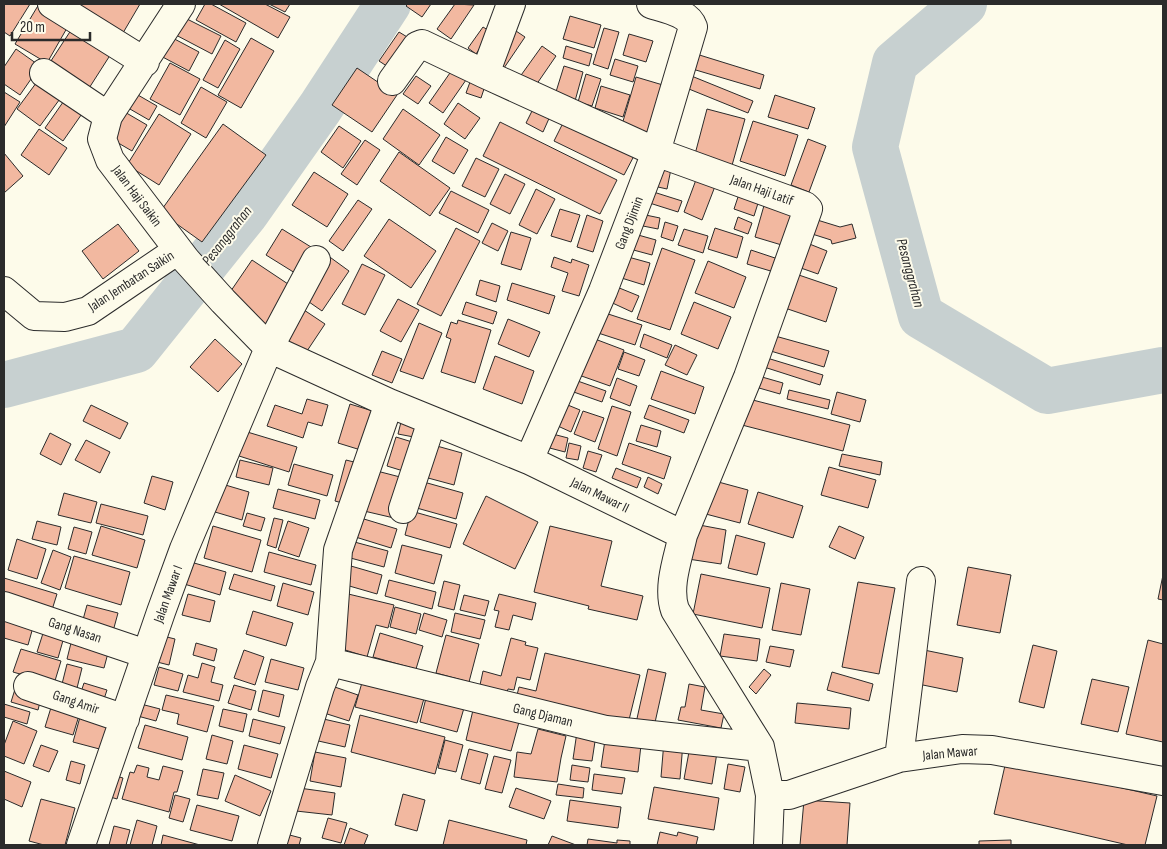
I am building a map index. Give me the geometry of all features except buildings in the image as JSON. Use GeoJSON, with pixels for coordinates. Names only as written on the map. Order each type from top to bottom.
{"type":"FeatureCollection","features":[{"type":"Feature","properties":{"kind":"street"},"geometry":{"type":"LineString","coordinates":[[52,4],[145,62]]}},
{"type":"Feature","properties":{"kind":"street","name":"Jalan Haji Saikin"},"geometry":{"type":"LineString","coordinates":[[181,4],[145,62],[108,116],[102,139],[110,160],[182,255],[223,301]]}},
{"type":"Feature","properties":{"kind":"street"},"geometry":{"type":"LineString","coordinates":[[485,74],[510,4]]}},
{"type":"Feature","properties":{"kind":"street","name":"Gang Djimin"},"geometry":{"type":"LineString","coordinates":[[529,460],[604,291],[656,152],[693,27],[691,20],[686,16],[651,4]]}},
{"type":"Feature","properties":{"kind":"street","name":"Jalan Haji Latif"},"geometry":{"type":"LineString","coordinates":[[392,81],[417,46],[422,44],[656,152],[805,206],[808,209],[748,378],[683,535]]}},
{"type":"Feature","properties":{"kind":"street"},"geometry":{"type":"LineString","coordinates":[[44,73],[108,116]]}},
{"type":"Feature","properties":{"kind":"street","name":"Jalan Jembatan Saikin"},"geometry":{"type":"LineString","coordinates":[[4,291],[34,316],[65,316],[88,311],[182,255]]}},
{"type":"Feature","properties":{"kind":"street","name":"Jalan Mawar I"},"geometry":{"type":"LineString","coordinates":[[82,845],[146,654],[184,549],[268,348],[316,260]]}},
{"type":"Feature","properties":{"kind":"street","name":"Jalan Mawar II"},"geometry":{"type":"LineString","coordinates":[[223,301],[268,348],[390,403],[529,460],[683,535]]}},
{"type":"Feature","properties":{"kind":"street"},"geometry":{"type":"LineString","coordinates":[[272,845],[320,688],[330,662],[338,550],[390,403]]}},
{"type":"Feature","properties":{"kind":"street"},"geometry":{"type":"LineString","coordinates":[[403,509],[432,421]]}},
{"type":"Feature","properties":{"kind":"street"},"geometry":{"type":"LineString","coordinates":[[683,535],[672,591],[675,610],[760,747],[770,795],[768,845]]}},
{"type":"Feature","properties":{"kind":"street"},"geometry":{"type":"LineString","coordinates":[[900,758],[921,581]]}},
{"type":"Feature","properties":{"kind":"street","name":"Gang Nasan"},"geometry":{"type":"LineString","coordinates":[[4,606],[146,654]]}},
{"type":"Feature","properties":{"kind":"street","name":"Gang Djaman"},"geometry":{"type":"LineString","coordinates":[[330,662],[606,730],[760,747]]}},
{"type":"Feature","properties":{"kind":"street","name":"Gang Amir"},"geometry":{"type":"LineString","coordinates":[[28,686],[125,719]]}},
{"type":"Feature","properties":{"kind":"street","name":"Jalan Mawar"},"geometry":{"type":"LineString","coordinates":[[770,795],[789,795],[900,758],[962,749],[992,750],[1163,781]]}},
{"type":"Feature","properties":{"kind":"waterway","name":"Pesanggrahan"},"geometry":{"type":"LineString","coordinates":[[4,385],[136,350],[246,213],[320,108],[388,4]]}},
{"type":"Feature","properties":{"kind":"waterway","name":"Pesanggrahan"},"geometry":{"type":"LineString","coordinates":[[964,4],[895,63],[875,147],[921,316],[1047,391],[1163,370]]}}]}
